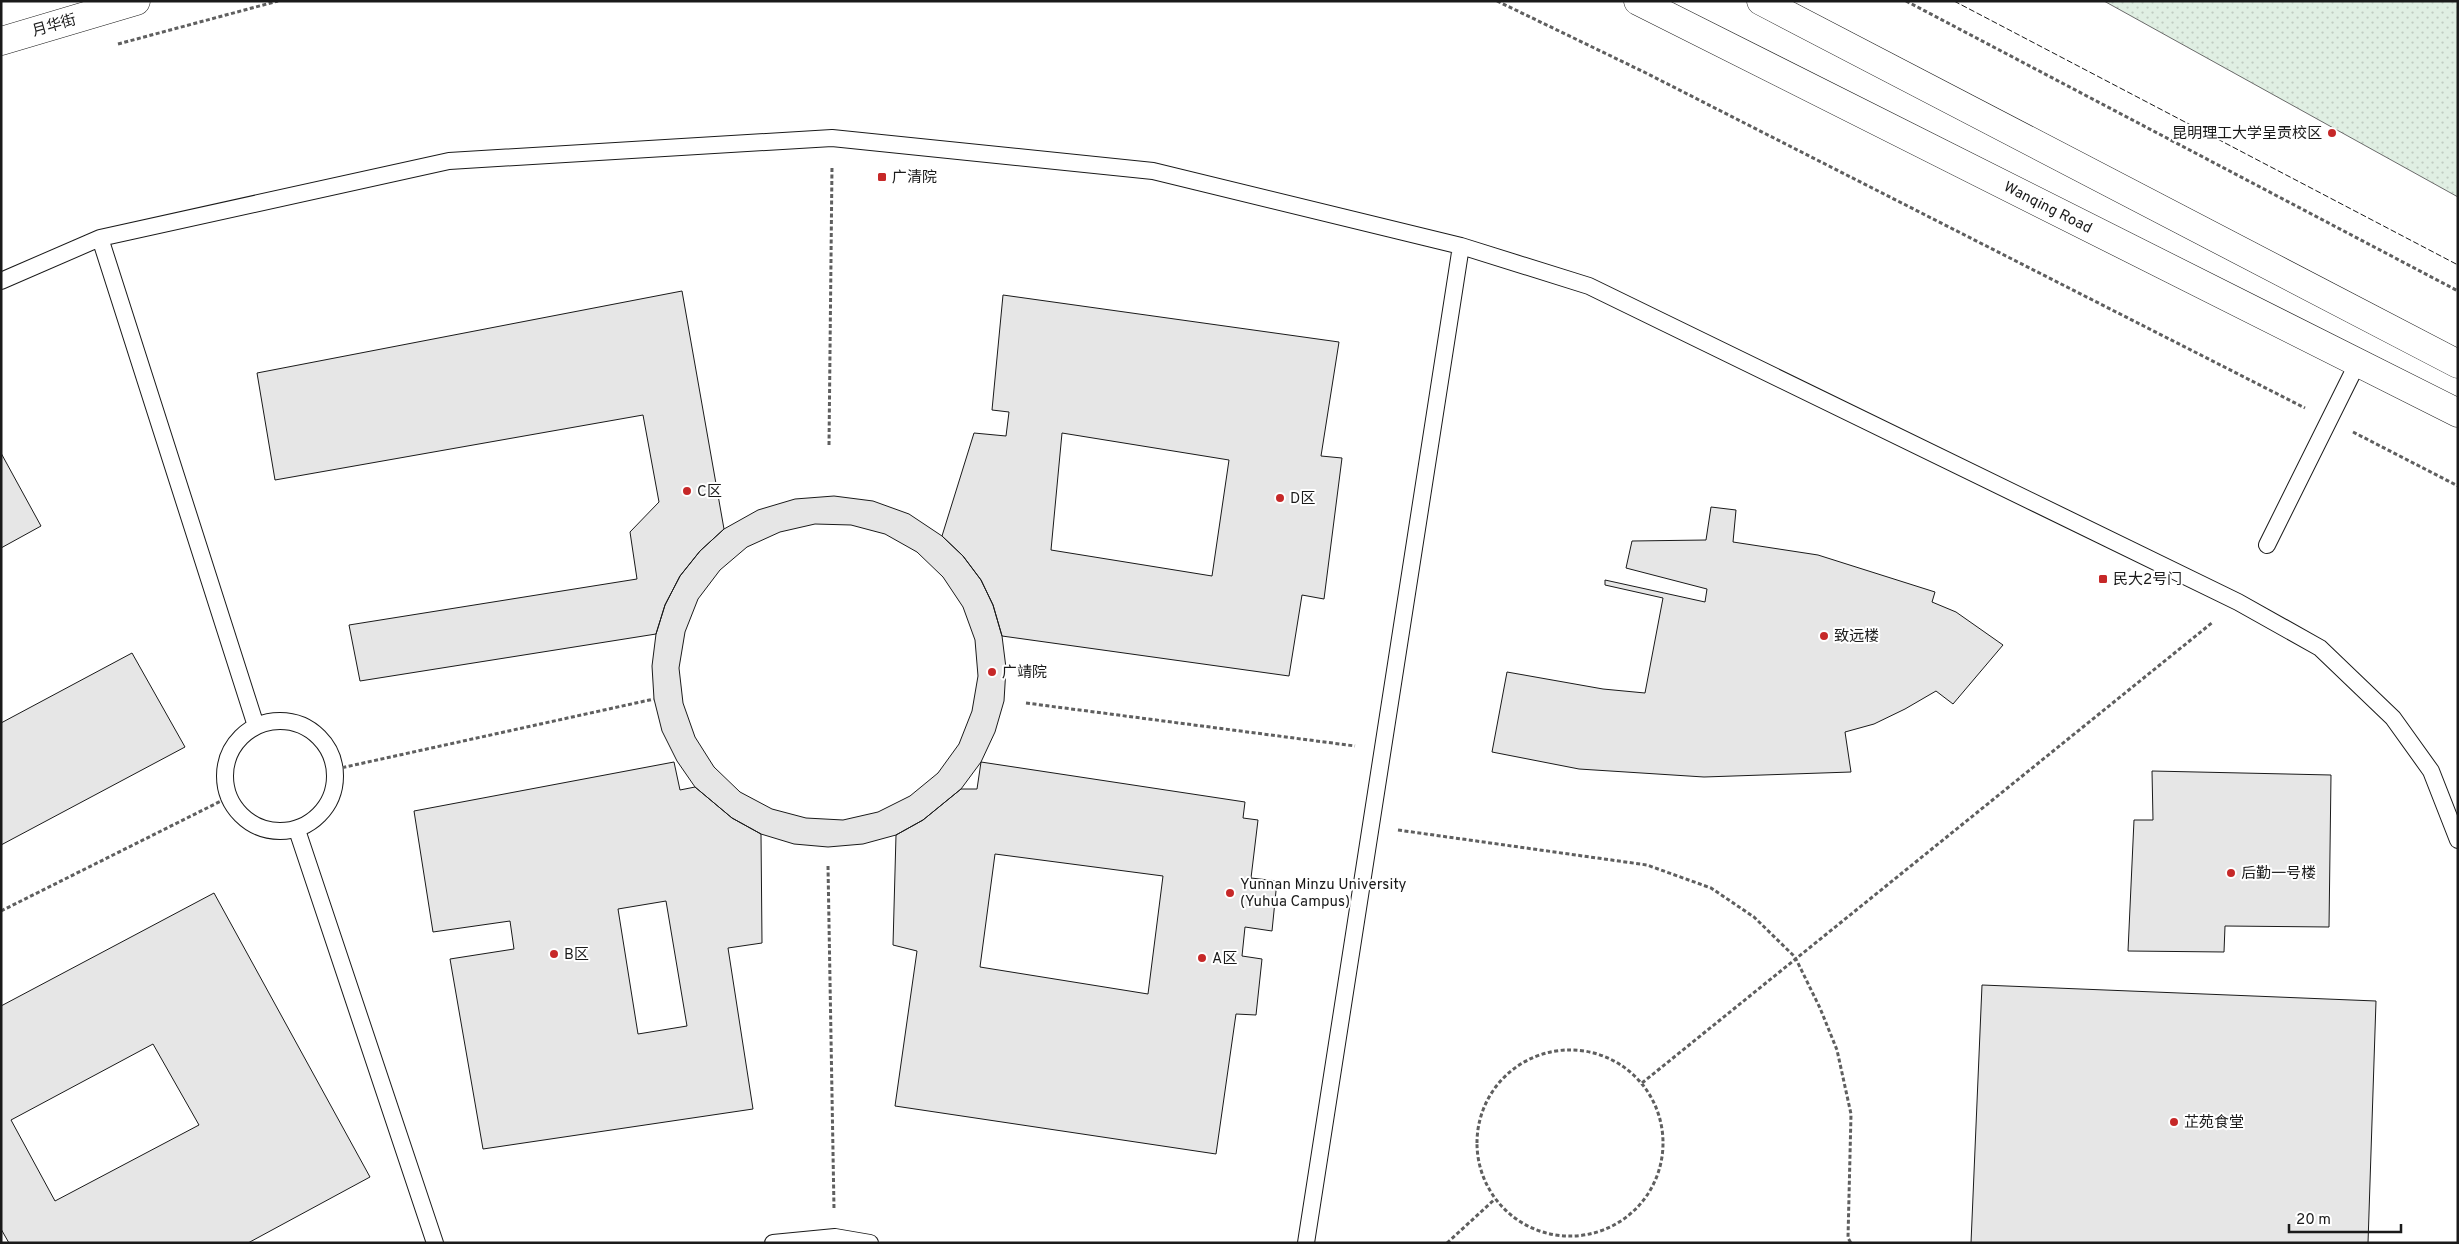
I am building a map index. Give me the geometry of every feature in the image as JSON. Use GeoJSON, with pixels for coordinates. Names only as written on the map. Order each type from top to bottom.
{"type":"FeatureCollection","features":[{"type":"Feature","properties":{"kind":"main road","name":"月华街"},"geometry":{"type":"LineString","coordinates":[[1,41],[136,1]]}},
{"type":"Feature","properties":{"kind":"main road","name":"Wanqing Road"},"geometry":{"type":"LineString","coordinates":[[1638,1],[2458,413]]}},
{"type":"Feature","properties":{"kind":"main road"},"geometry":{"type":"LineString","coordinates":[[1761,1],[2458,364]]}},
{"type":"Feature","properties":{"kind":"lane"},"geometry":{"type":"LineString","coordinates":[[1,281],[100,238],[449,161],[832,138],[1153,171],[1460,246],[1589,286],[2238,602],[2320,648],[2393,718],[2431,771],[2458,840]]}},
{"type":"Feature","properties":{"kind":"lane"},"geometry":{"type":"LineString","coordinates":[[100,238],[256,726]]}},
{"type":"Feature","properties":{"kind":"lane"},"geometry":{"type":"LineString","coordinates":[[1306,1243],[1460,246]]}},
{"type":"Feature","properties":{"kind":"lane"},"geometry":{"type":"LineString","coordinates":[[2267,545],[2358,362]]}},
{"type":"Feature","properties":{"kind":"lane"},"geometry":{"type":"LineString","coordinates":[[282,721],[307,728],[326,744],[336,769],[333,794],[320,816],[298,830],[270,831],[245,819],[229,797],[225,770],[235,744],[256,726],[282,721]]}},
{"type":"Feature","properties":{"kind":"lane"},"geometry":{"type":"LineString","coordinates":[[298,830],[435,1243]]}},
{"type":"Feature","properties":{"kind":"lane"},"geometry":{"type":"LineString","coordinates":[[773,1243],[835,1237],[870,1243]]}},
{"type":"Feature","properties":{"kind":"path"},"geometry":{"type":"LineString","coordinates":[[115,45],[278,1]]}},
{"type":"Feature","properties":{"kind":"path"},"geometry":{"type":"LineString","coordinates":[[1497,1],[1646,73],[2458,486]]}},
{"type":"Feature","properties":{"kind":"path"},"geometry":{"type":"LineString","coordinates":[[1906,1],[2458,291]]}},
{"type":"Feature","properties":{"kind":"path"},"geometry":{"type":"LineString","coordinates":[[829,445],[832,138]]}},
{"type":"Feature","properties":{"kind":"path"},"geometry":{"type":"LineString","coordinates":[[1642,1083],[1795,957],[2238,602]]}},
{"type":"Feature","properties":{"kind":"path"},"geometry":{"type":"LineString","coordinates":[[336,769],[654,700]]}},
{"type":"Feature","properties":{"kind":"path"},"geometry":{"type":"LineString","coordinates":[[1026,703],[1382,750]]}},
{"type":"Feature","properties":{"kind":"path"},"geometry":{"type":"LineString","coordinates":[[1,911],[229,797]]}},
{"type":"Feature","properties":{"kind":"path"},"geometry":{"type":"LineString","coordinates":[[1370,826],[1647,864],[1711,888],[1754,917],[1795,957],[1820,1008],[1837,1050],[1851,1114],[1848,1238],[1851,1243]]}},
{"type":"Feature","properties":{"kind":"path"},"geometry":{"type":"LineString","coordinates":[[828,866],[835,1237]]}},
{"type":"Feature","properties":{"kind":"path"},"geometry":{"type":"LineString","coordinates":[[1579,1050],[1614,1060],[1642,1083],[1657,1108],[1664,1137],[1661,1167],[1649,1194],[1629,1216],[1603,1231],[1574,1236],[1544,1233],[1517,1220],[1495,1199],[1479,1167],[1477,1131],[1488,1098],[1512,1070],[1544,1054],[1579,1050]]}},
{"type":"Feature","properties":{"kind":"path"},"geometry":{"type":"LineString","coordinates":[[1447,1243],[1495,1199]]}},
{"type":"Feature","properties":{"kind":"green space"},"geometry":{"type":"Polygon","coordinates":[[[2104,1],[2458,1],[2458,197],[2104,1]]]}},
{"type":"Feature","properties":{"kind":"building","name":"C区"},"geometry":{"type":"Polygon","coordinates":[[[682,291],[724,529],[700,551],[680,576],[665,605],[656,634],[360,681],[349,625],[637,579],[630,532],[659,502],[643,415],[275,480],[257,373],[682,291]]]}},
{"type":"Feature","properties":{"kind":"building","name":"D区"},"geometry":{"type":"Polygon","coordinates":[[[1003,295],[1339,342],[1321,456],[1342,458],[1324,599],[1302,595],[1289,676],[1002,636],[993,605],[981,580],[963,556],[942,536],[974,433],[1006,436],[1009,412],[992,410],[1003,295]],[[1062,433],[1051,550],[1212,576],[1229,460],[1062,433]]]}},
{"type":"Feature","properties":{"kind":"building"},"geometry":{"type":"Polygon","coordinates":[[[1,453],[41,526],[1,548],[1,453]]]}},
{"type":"Feature","properties":{"kind":"building","name":"广靖院"},"geometry":{"type":"Polygon","coordinates":[[[834,496],[873,501],[909,514],[942,536],[963,556],[981,580],[993,605],[1002,636],[1006,668],[1004,701],[995,732],[981,762],[961,789],[923,820],[896,835],[863,844],[828,847],[794,844],[761,834],[732,818],[695,787],[677,761],[662,731],[654,699],[652,666],[656,634],[665,605],[680,576],[700,551],[724,529],[758,510],[795,499],[834,496]],[[815,524],[780,532],[747,547],[720,570],[698,599],[685,632],[679,668],[683,703],[695,737],[714,767],[740,792],[772,809],[806,818],[843,820],[878,812],[910,796],[938,773],[959,744],[972,711],[978,676],[975,640],[963,607],[943,577],[917,552],[885,534],[851,525],[815,524]]]}},
{"type":"Feature","properties":{"kind":"building","name":"致远楼"},"geometry":{"type":"Polygon","coordinates":[[[1711,507],[1736,510],[1733,542],[1818,555],[1935,592],[1932,602],[1956,612],[2003,645],[1953,704],[1936,691],[1874,724],[1845,732],[1851,772],[1704,777],[1579,769],[1492,752],[1507,672],[1603,689],[1645,693],[1663,598],[1605,585],[1605,580],[1705,602],[1707,589],[1626,568],[1632,541],[1706,540],[1711,507]]]}},
{"type":"Feature","properties":{"kind":"building"},"geometry":{"type":"Polygon","coordinates":[[[132,653],[185,747],[1,845],[1,723],[132,653]]]}},
{"type":"Feature","properties":{"kind":"building","name":"B区"},"geometry":{"type":"Polygon","coordinates":[[[674,762],[680,790],[695,787],[732,818],[761,834],[762,943],[728,948],[753,1109],[483,1149],[450,959],[514,949],[510,921],[433,932],[414,811],[674,762]],[[666,901],[618,909],[638,1034],[687,1026],[666,901]]]}},
{"type":"Feature","properties":{"kind":"building","name":"A区"},"geometry":{"type":"Polygon","coordinates":[[[981,762],[1245,802],[1243,818],[1258,820],[1251,878],[1277,881],[1272,931],[1245,927],[1242,956],[1262,959],[1256,1015],[1236,1014],[1216,1154],[895,1106],[917,951],[893,945],[896,835],[923,820],[961,789],[977,789],[981,762]],[[995,854],[980,967],[1148,994],[1163,876],[995,854]]]}},
{"type":"Feature","properties":{"kind":"building","name":"后勤一号楼"},"geometry":{"type":"Polygon","coordinates":[[[2152,771],[2331,775],[2329,927],[2225,926],[2224,952],[2128,951],[2134,820],[2153,820],[2152,771]]]}},
{"type":"Feature","properties":{"kind":"building"},"geometry":{"type":"Polygon","coordinates":[[[214,893],[370,1177],[248,1243],[9,1243],[1,1229],[1,1006],[214,893]],[[153,1044],[11,1120],[55,1201],[199,1125],[153,1044]]]}},
{"type":"Feature","properties":{"kind":"building","name":"芷苑食堂"},"geometry":{"type":"Polygon","coordinates":[[[1982,985],[2376,1001],[2368,1243],[1971,1243],[1982,985]]]}},
{"type":"Feature","properties":{"kind":"fence"},"geometry":{"type":"LineString","coordinates":[[1954,1],[2458,265]]}},
{"type":"Feature","properties":{"kind":"place","name":"昆明理工大学呈贡校区"},"geometry":{"type":"Point","coordinates":[2332,133]}},
{"type":"Feature","properties":{"kind":"place","name":"广清院"},"geometry":{"type":"Point","coordinates":[882,177]}},
{"type":"Feature","properties":{"kind":"place","name":"C区"},"geometry":{"type":"Point","coordinates":[687,491]}},
{"type":"Feature","properties":{"kind":"place","name":"D区"},"geometry":{"type":"Point","coordinates":[1280,498]}},
{"type":"Feature","properties":{"kind":"place","name":"民大2号门"},"geometry":{"type":"Point","coordinates":[2103,579]}},
{"type":"Feature","properties":{"kind":"place","name":"致远楼"},"geometry":{"type":"Point","coordinates":[1824,636]}},
{"type":"Feature","properties":{"kind":"place","name":"广靖院"},"geometry":{"type":"Point","coordinates":[992,672]}},
{"type":"Feature","properties":{"kind":"place","name":"后勤一号楼"},"geometry":{"type":"Point","coordinates":[2231,873]}},
{"type":"Feature","properties":{"kind":"place","name":"Yunnan Minzu University (Yuhua Campus)"},"geometry":{"type":"Point","coordinates":[1230,893]}},
{"type":"Feature","properties":{"kind":"place","name":"B区"},"geometry":{"type":"Point","coordinates":[554,954]}},
{"type":"Feature","properties":{"kind":"place","name":"A区"},"geometry":{"type":"Point","coordinates":[1202,958]}},
{"type":"Feature","properties":{"kind":"place","name":"芷苑食堂"},"geometry":{"type":"Point","coordinates":[2174,1122]}}]}
